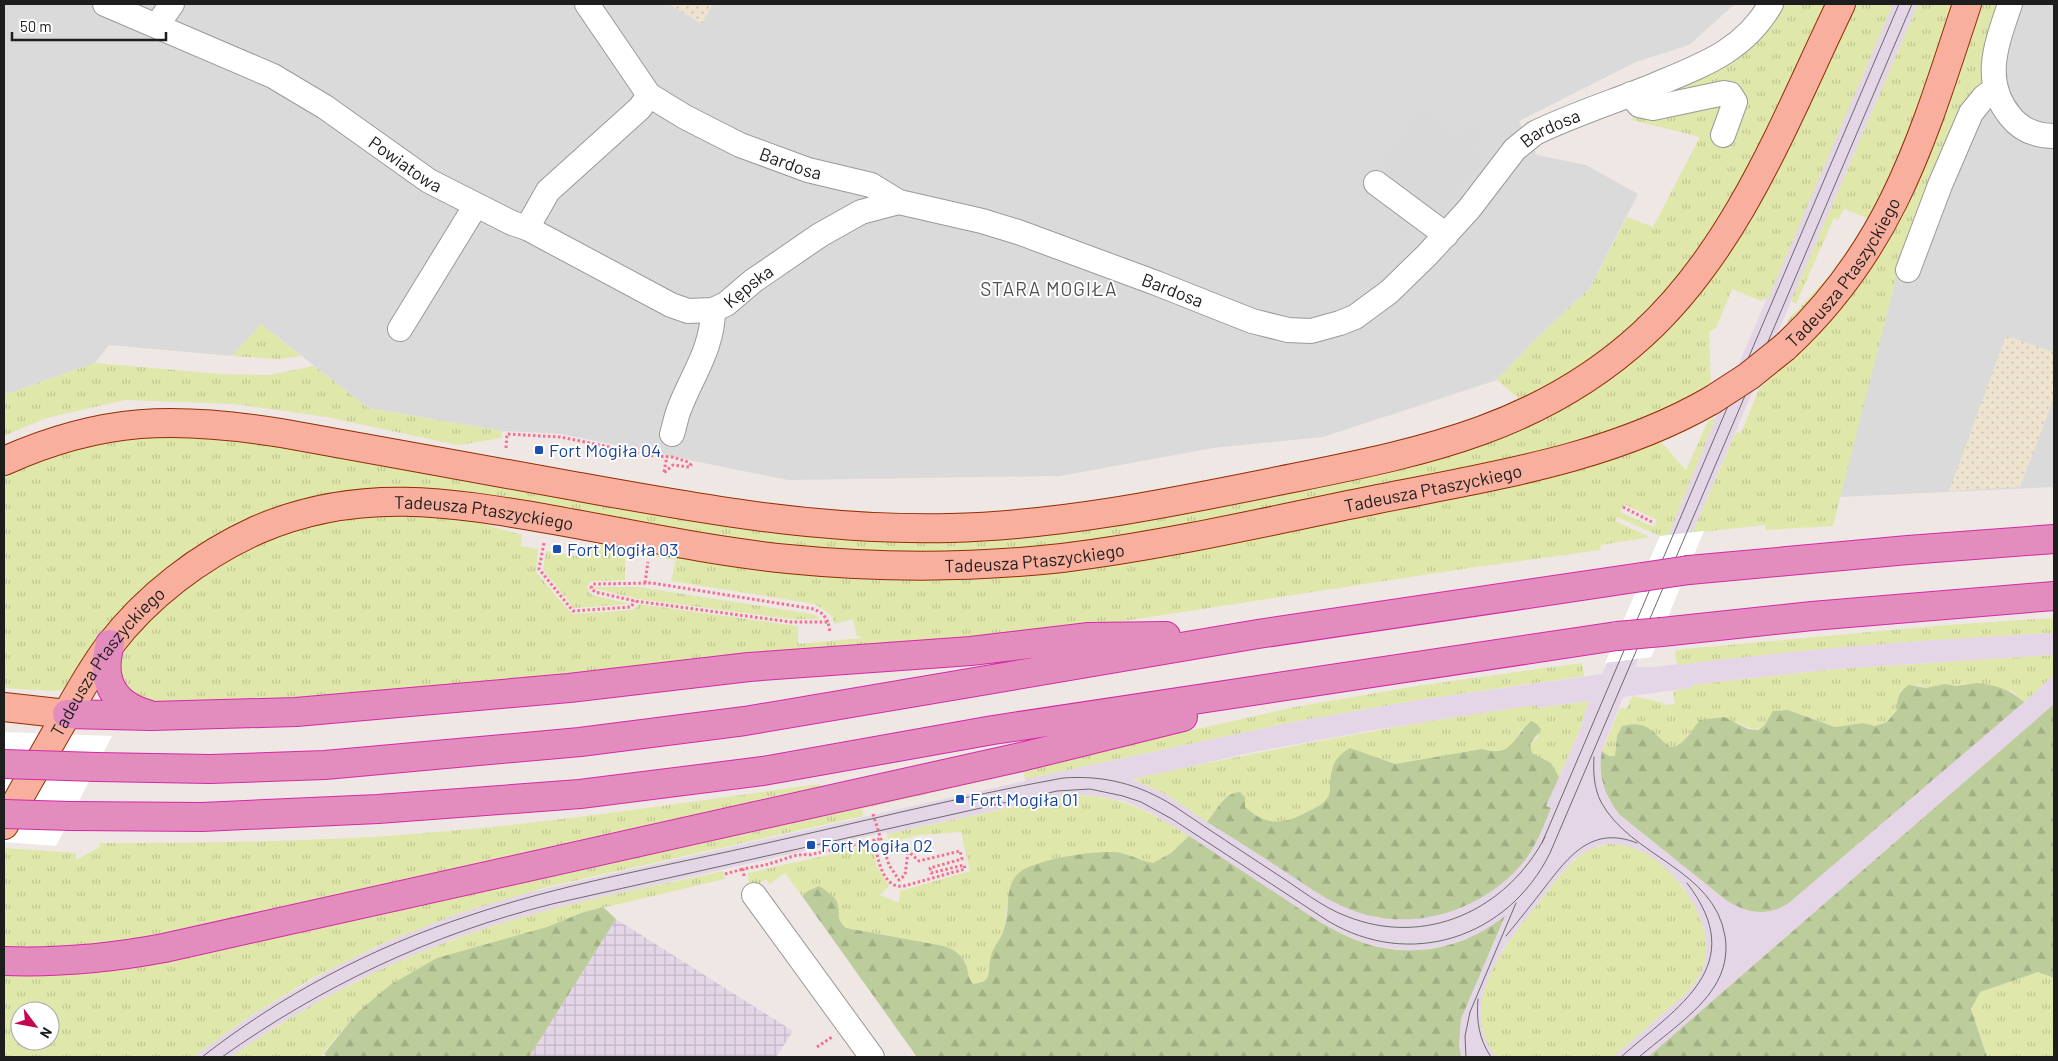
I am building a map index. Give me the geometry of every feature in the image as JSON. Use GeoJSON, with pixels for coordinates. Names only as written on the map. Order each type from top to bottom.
{"type":"FeatureCollection","features":[{"type":"Feature","properties":{"kind":"highway"},"geometry":{"type":"LineString","coordinates":[[4,764],[210,769],[325,765],[580,742],[745,721],[1258,634],[1688,570],[2054,539]]}},
{"type":"Feature","properties":{"kind":"highway"},"geometry":{"type":"LineString","coordinates":[[4,814],[202,818],[378,809],[580,794],[763,771],[993,730],[1617,636],[1812,616],[2054,596]]}},
{"type":"Feature","properties":{"kind":"highway"},"geometry":{"type":"LineString","coordinates":[[67,714],[151,716],[296,712],[569,688],[749,667],[971,651],[1089,637],[1258,634]]}},
{"type":"Feature","properties":{"kind":"highway"},"geometry":{"type":"LineString","coordinates":[[110,644],[106,672],[113,691],[131,708],[151,716]]}},
{"type":"Feature","properties":{"kind":"highway"},"geometry":{"type":"LineString","coordinates":[[4,961],[53,961],[130,954],[164,948],[1016,758],[1325,680]]}},
{"type":"Feature","properties":{"kind":"main road","name":"Tadeusza Ptaszyckiego"},"geometry":{"type":"LineString","coordinates":[[4,461],[61,438],[97,430],[151,423],[208,424],[281,433],[737,515],[844,526],[952,528],[1064,520],[1138,509],[1418,451],[1488,429],[1550,401],[1609,363],[1658,320],[1708,259],[1740,208],[1774,144],[1842,4]]}},
{"type":"Feature","properties":{"kind":"main road","name":"Tadeusza Ptaszyckiego"},"geometry":{"type":"LineString","coordinates":[[4,825],[92,670],[110,644],[156,596],[213,553],[257,530],[276,522],[350,504],[395,500],[460,504],[705,547],[817,561],[916,566],[1025,561],[1073,556],[1147,544],[1557,461],[1639,436],[1691,413],[1749,376],[1785,347],[1816,316],[1848,278],[1886,218],[1920,144],[1967,4]]}},
{"type":"Feature","properties":{"kind":"main road"},"geometry":{"type":"LineString","coordinates":[[4,707],[67,714]]}},
{"type":"Feature","properties":{"kind":"street","name":"Powiatowa"},"geometry":{"type":"LineString","coordinates":[[105,4],[273,76],[325,107],[429,181],[512,223],[527,228],[671,305],[688,311],[713,310]]}},
{"type":"Feature","properties":{"kind":"street"},"geometry":{"type":"LineString","coordinates":[[157,25],[172,4]]}},
{"type":"Feature","properties":{"kind":"street","name":"Bardosa"},"geometry":{"type":"LineString","coordinates":[[587,4],[650,95],[685,117],[740,145],[808,170],[871,185],[899,202],[1000,226],[1148,279],[1252,321],[1276,328],[1300,331],[1324,328],[1354,317],[1371,306],[1407,276],[1469,209],[1525,141],[1549,126],[1711,62],[1726,52],[1755,26],[1771,4]]}},
{"type":"Feature","properties":{"kind":"street"},"geometry":{"type":"LineString","coordinates":[[2010,4],[1995,60],[1993,73],[1995,89],[2006,111],[2019,125],[2037,134],[2054,136]]}},
{"type":"Feature","properties":{"kind":"street"},"geometry":{"type":"LineString","coordinates":[[1908,270],[1940,185],[1971,113],[1984,97],[1995,89]]}},
{"type":"Feature","properties":{"kind":"street"},"geometry":{"type":"LineString","coordinates":[[1631,94],[1639,105],[1653,108],[1724,93],[1730,94],[1735,102],[1723,135]]}},
{"type":"Feature","properties":{"kind":"street"},"geometry":{"type":"LineString","coordinates":[[527,228],[548,191],[634,114],[650,95]]}},
{"type":"Feature","properties":{"kind":"street"},"geometry":{"type":"LineString","coordinates":[[1376,183],[1446,235]]}},
{"type":"Feature","properties":{"kind":"street","name":"Kępska"},"geometry":{"type":"LineString","coordinates":[[672,434],[679,408],[709,343],[713,327],[713,310],[726,304],[753,281],[820,235],[862,212],[899,202]]}},
{"type":"Feature","properties":{"kind":"street"},"geometry":{"type":"LineString","coordinates":[[400,330],[476,205]]}},
{"type":"Feature","properties":{"kind":"street"},"geometry":{"type":"LineString","coordinates":[[749,884],[872,1057]]}},
{"type":"Feature","properties":{"kind":"path"},"geometry":{"type":"LineString","coordinates":[[514,449],[504,448],[506,434],[560,437],[654,456],[672,457],[688,462],[691,465],[689,467],[673,465],[664,472],[666,460]]}},
{"type":"Feature","properties":{"kind":"path"},"geometry":{"type":"LineString","coordinates":[[1623,507],[1654,522]]}},
{"type":"Feature","properties":{"kind":"path"},"geometry":{"type":"LineString","coordinates":[[544,542],[539,569],[573,611],[631,607],[635,601]]}},
{"type":"Feature","properties":{"kind":"path"},"geometry":{"type":"LineString","coordinates":[[645,583],[649,559]]}},
{"type":"Feature","properties":{"kind":"path"},"geometry":{"type":"LineString","coordinates":[[828,622],[791,622],[635,601],[595,592],[592,590],[592,586],[596,584],[645,583],[814,609],[823,614],[828,622],[830,632]]}},
{"type":"Feature","properties":{"kind":"path"},"geometry":{"type":"LineString","coordinates":[[873,815],[879,839],[883,843],[889,865],[899,880],[905,875],[908,851],[920,861],[960,852],[962,859],[930,868],[931,873],[964,865],[965,869],[897,887],[890,882],[880,866],[874,840]]}},
{"type":"Feature","properties":{"kind":"path"},"geometry":{"type":"LineString","coordinates":[[725,874],[776,862],[782,858],[802,854],[809,855],[879,839]]}},
{"type":"Feature","properties":{"kind":"path"},"geometry":{"type":"LineString","coordinates":[[743,869],[749,884]]}},
{"type":"Feature","properties":{"kind":"path"},"geometry":{"type":"LineString","coordinates":[[817,1047],[823,1043]]}},
{"type":"Feature","properties":{"kind":"shaded area"},"geometry":{"type":"Polygon","coordinates":[[[4,4],[668,4],[702,23],[713,4],[1735,4],[1689,45],[1636,62],[1519,121],[1537,155],[1586,165],[1638,194],[1590,288],[1534,341],[1497,380],[1323,437],[1213,448],[1060,476],[788,480],[561,434],[502,431],[368,408],[261,324],[232,356],[109,345],[95,363],[4,395],[4,4]]]}},
{"type":"Feature","properties":{"kind":"shaded area"},"geometry":{"type":"Polygon","coordinates":[[[668,4],[713,4],[702,24],[668,4]]]}},
{"type":"Feature","properties":{"kind":"shaded area"},"geometry":{"type":"Polygon","coordinates":[[[1893,4],[1918,4],[1635,667],[1654,667],[1888,642],[2054,633],[2054,655],[1836,669],[1691,685],[1691,688],[1623,697],[1602,751],[1600,767],[1602,783],[1610,802],[1620,815],[1726,900],[1745,910],[1754,912],[1770,911],[1790,902],[2054,675],[2054,704],[1648,1057],[1613,1057],[1683,996],[1694,983],[1703,967],[1706,948],[1704,928],[1684,888],[1672,874],[1646,854],[1616,844],[1608,844],[1600,845],[1574,859],[1503,949],[1484,996],[1482,1025],[1484,1036],[1496,1057],[1461,1057],[1459,1045],[1461,1019],[1505,917],[1479,934],[1444,946],[1415,951],[1367,944],[1336,931],[1315,919],[1153,814],[1124,801],[1088,795],[1070,795],[887,834],[886,832],[569,905],[503,923],[453,939],[356,981],[278,1025],[231,1057],[193,1057],[252,1015],[333,968],[413,930],[517,895],[1025,781],[1025,779],[1297,721],[1424,699],[1602,674],[1668,536],[1716,417],[1893,4]],[[1589,701],[1537,708],[1537,705],[1374,730],[1253,752],[1133,780],[1167,795],[1337,904],[1377,918],[1406,919],[1435,915],[1462,908],[1484,896],[1504,881],[1526,858],[1551,808],[1546,806],[1582,725],[1589,701]]]}},
{"type":"Feature","properties":{"kind":"shaded area"},"geometry":{"type":"Polygon","coordinates":[[[1997,4],[2054,4],[2054,487],[1839,497],[1904,247],[1997,4]]]}},
{"type":"Feature","properties":{"kind":"shaded area"},"geometry":{"type":"Polygon","coordinates":[[[1422,108],[1459,137],[1469,124],[1482,134],[1472,147],[1484,156],[1448,204],[1436,195],[1406,234],[1393,224],[1402,212],[1365,183],[1422,108]]]}},
{"type":"Feature","properties":{"kind":"shaded area"},"geometry":{"type":"Polygon","coordinates":[[[2006,336],[2054,352],[2054,398],[2020,487],[1949,491],[2006,336]]]}},
{"type":"Feature","properties":{"kind":"shaded area"},"geometry":{"type":"Polygon","coordinates":[[[616,919],[793,1031],[776,1057],[529,1057],[616,919]]]}},
{"type":"Feature","properties":{"kind":"green space"},"geometry":{"type":"Polygon","coordinates":[[[1781,4],[1828,4],[1746,173],[1710,237],[1674,287],[1614,344],[1520,404],[1516,396],[1497,380],[1534,341],[1590,288],[1627,217],[1653,227],[1700,137],[1632,120],[1635,113],[1741,101],[1657,101],[1781,4]]]}},
{"type":"Feature","properties":{"kind":"green space"},"geometry":{"type":"Polygon","coordinates":[[[1855,4],[1893,4],[1768,299],[1761,301],[1732,289],[1716,328],[1709,332],[1711,388],[1635,426],[1540,453],[1175,527],[1033,548],[966,552],[886,553],[821,549],[746,541],[466,493],[415,488],[371,490],[264,514],[64,689],[56,691],[4,688],[4,474],[80,445],[163,433],[259,442],[781,532],[1317,485],[1426,463],[1486,443],[1574,402],[1783,154],[1855,4]]]}},
{"type":"Feature","properties":{"kind":"green space"},"geometry":{"type":"Polygon","coordinates":[[[1918,4],[1956,4],[1899,166],[1859,242],[1788,329],[1788,320],[1830,275],[1869,219],[1844,209],[1838,220],[1834,218],[1796,304],[1791,301],[1918,4]]]}},
{"type":"Feature","properties":{"kind":"green space"},"geometry":{"type":"Polygon","coordinates":[[[1979,4],[2002,4],[1984,83],[1904,247],[1833,526],[1765,530],[1765,525],[1692,533],[1736,432],[1741,433],[1759,389],[1828,324],[1861,283],[1883,251],[1919,179],[1940,125],[1979,4]]]}},
{"type":"Feature","properties":{"kind":"green space"},"geometry":{"type":"Polygon","coordinates":[[[261,324],[301,356],[280,359],[232,356],[261,324]]]}},
{"type":"Feature","properties":{"kind":"green space"},"geometry":{"type":"Polygon","coordinates":[[[95,363],[221,374],[269,375],[314,366],[368,408],[502,431],[502,438],[458,445],[326,417],[234,404],[125,400],[46,418],[4,436],[4,395],[95,363]]]}},
{"type":"Feature","properties":{"kind":"green space"},"geometry":{"type":"Polygon","coordinates":[[[1716,417],[1668,536],[1660,536],[1617,517],[1615,521],[1650,537],[1601,545],[1600,550],[1469,568],[1098,625],[975,637],[797,649],[488,682],[288,698],[152,702],[132,695],[120,678],[120,655],[133,636],[176,593],[238,552],[279,534],[359,514],[451,515],[522,535],[521,546],[538,549],[536,572],[572,614],[632,610],[638,604],[798,626],[798,644],[861,638],[857,636],[853,619],[835,624],[831,615],[815,604],[671,581],[676,560],[625,551],[625,580],[593,581],[589,583],[587,588],[592,595],[631,604],[574,608],[543,570],[546,551],[583,557],[584,546],[621,544],[868,577],[1594,464],[1661,442],[1686,470],[1708,421],[1716,417]],[[1624,504],[1620,512],[1654,527],[1657,520],[1624,504]]]}},
{"type":"Feature","properties":{"kind":"green space"},"geometry":{"type":"Polygon","coordinates":[[[638,587],[812,614],[819,617],[818,619],[791,619],[638,599],[593,588],[638,587]]]}},
{"type":"Feature","properties":{"kind":"green space"},"geometry":{"type":"Polygon","coordinates":[[[2054,618],[2054,633],[1865,645],[1677,665],[1675,651],[1946,625],[2054,618]]]}},
{"type":"Feature","properties":{"kind":"green space"},"geometry":{"type":"Polygon","coordinates":[[[2054,655],[2054,675],[2024,702],[2012,691],[1963,684],[1956,686],[1945,684],[1926,688],[1918,685],[1901,690],[1897,699],[1897,710],[1887,722],[1875,726],[1863,723],[1835,727],[1788,710],[1764,727],[1752,728],[1737,722],[1689,733],[1679,745],[1670,747],[1644,726],[1631,724],[1622,726],[1617,736],[1615,756],[1609,756],[1602,751],[1620,708],[1626,709],[1633,696],[1663,703],[1664,705],[1675,704],[1673,691],[1691,688],[1691,685],[1836,669],[2054,655]]]}},
{"type":"Feature","properties":{"kind":"green space"},"geometry":{"type":"Polygon","coordinates":[[[1582,663],[1584,676],[1424,699],[1297,721],[1025,779],[1023,772],[862,809],[863,816],[547,887],[460,913],[386,942],[311,979],[252,1015],[193,1057],[4,1057],[4,973],[861,804],[1295,707],[1417,686],[1582,663]]]}},
{"type":"Feature","properties":{"kind":"green space"},"geometry":{"type":"Polygon","coordinates":[[[1977,683],[2002,688],[2024,702],[1790,902],[1774,910],[1766,912],[1750,911],[1726,900],[1620,815],[1606,793],[1601,769],[1602,751],[1609,756],[1615,756],[1617,736],[1622,726],[1638,724],[1644,726],[1654,732],[1670,747],[1683,741],[1700,720],[1724,717],[1748,729],[1758,730],[1764,726],[1773,711],[1788,710],[1835,727],[1863,723],[1875,726],[1887,722],[1897,710],[1899,696],[1902,690],[1909,685],[1926,688],[1945,684],[1956,686],[1977,683]]]}},
{"type":"Feature","properties":{"kind":"green space"},"geometry":{"type":"Polygon","coordinates":[[[1589,701],[1582,725],[1559,777],[1551,763],[1532,753],[1530,745],[1538,736],[1521,730],[1514,742],[1502,751],[1496,752],[1482,749],[1395,764],[1373,757],[1331,768],[1328,798],[1317,807],[1294,819],[1285,821],[1270,821],[1254,814],[1245,807],[1245,797],[1240,792],[1230,795],[1225,799],[1207,822],[1167,795],[1132,779],[1384,729],[1537,705],[1538,708],[1589,701]]]}},
{"type":"Feature","properties":{"kind":"green space"},"geometry":{"type":"Polygon","coordinates":[[[2054,704],[2054,978],[2038,972],[1980,992],[1971,1009],[1987,1057],[1648,1057],[2054,704]]]}},
{"type":"Feature","properties":{"kind":"green space"},"geometry":{"type":"Polygon","coordinates":[[[1531,721],[1541,729],[1530,744],[1532,753],[1551,763],[1559,777],[1546,806],[1551,808],[1543,827],[1528,856],[1511,875],[1492,891],[1470,903],[1447,912],[1423,918],[1398,919],[1373,916],[1349,909],[1319,894],[1207,822],[1225,799],[1230,795],[1240,792],[1245,797],[1245,807],[1260,818],[1275,822],[1290,819],[1316,808],[1329,796],[1331,773],[1336,760],[1350,748],[1395,764],[1482,749],[1500,751],[1511,745],[1531,721]]]}},
{"type":"Feature","properties":{"kind":"green space"},"geometry":{"type":"Polygon","coordinates":[[[820,784],[820,787],[755,800],[753,803],[119,944],[4,952],[4,848],[76,853],[76,860],[100,847],[99,843],[263,841],[427,833],[673,805],[820,784]]]}},
{"type":"Feature","properties":{"kind":"green space"},"geometry":{"type":"Polygon","coordinates":[[[1070,795],[1088,795],[1119,801],[1147,812],[1189,836],[1171,853],[1153,863],[1139,861],[1122,853],[1007,904],[1005,928],[991,956],[987,979],[982,983],[973,984],[968,979],[966,964],[944,946],[846,928],[840,922],[837,902],[808,891],[802,896],[785,873],[770,884],[766,879],[751,890],[749,885],[748,873],[873,845],[877,866],[889,886],[880,895],[899,903],[900,891],[970,871],[961,832],[920,835],[889,842],[887,834],[1070,795]]]}},
{"type":"Feature","properties":{"kind":"green space"},"geometry":{"type":"Polygon","coordinates":[[[1189,836],[1315,919],[1340,933],[1367,944],[1403,950],[1439,947],[1474,936],[1505,916],[1461,1019],[1459,1045],[1461,1057],[917,1057],[802,896],[819,886],[827,891],[837,902],[839,919],[846,928],[944,946],[951,949],[960,955],[964,961],[971,982],[973,984],[980,983],[987,978],[992,953],[1003,933],[1006,922],[1011,884],[1020,872],[1028,867],[1054,859],[1099,852],[1121,853],[1153,863],[1171,853],[1189,836]]]}},
{"type":"Feature","properties":{"kind":"green space"},"geometry":{"type":"Polygon","coordinates":[[[1608,844],[1628,846],[1646,854],[1662,865],[1685,890],[1699,915],[1704,929],[1706,956],[1702,970],[1695,983],[1684,996],[1613,1057],[1496,1057],[1485,1036],[1481,1015],[1483,994],[1491,973],[1515,933],[1570,864],[1587,851],[1608,844]]]}},
{"type":"Feature","properties":{"kind":"green space"},"geometry":{"type":"Polygon","coordinates":[[[723,871],[725,879],[581,913],[357,1013],[320,1057],[231,1057],[295,1015],[361,979],[430,948],[502,923],[556,908],[723,871]]]}},
{"type":"Feature","properties":{"kind":"green space"},"geometry":{"type":"Polygon","coordinates":[[[603,907],[616,919],[529,1057],[327,1057],[324,1054],[357,1013],[390,985],[437,958],[547,927],[581,913],[603,907]]]}},
{"type":"Feature","properties":{"kind":"green space"},"geometry":{"type":"Polygon","coordinates":[[[2038,972],[2054,978],[2054,1057],[1987,1057],[1971,1008],[1980,991],[2038,972]]]}},
{"type":"Feature","properties":{"kind":"pier"},"geometry":{"type":"Polygon","coordinates":[[[1704,531],[1651,657],[1605,663],[1660,536],[1704,531]]]}},
{"type":"Feature","properties":{"kind":"pier"},"geometry":{"type":"Polygon","coordinates":[[[4,732],[112,736],[56,846],[4,842],[4,732]]]}},
{"type":"Feature","properties":{"kind":"tram line"},"geometry":{"type":"LineString","coordinates":[[1542,843],[1899,4]]}},
{"type":"Feature","properties":{"kind":"tram line"},"geometry":{"type":"LineString","coordinates":[[222,1057],[260,1031],[339,985],[421,947],[507,916],[552,904],[1057,791],[1090,789],[1141,802],[1172,819],[1328,921],[1359,936],[1391,943],[1423,943],[1454,937],[1483,925],[1509,906],[1532,882],[1550,853],[1912,4]]}},
{"type":"Feature","properties":{"kind":"tram line"},"geometry":{"type":"LineString","coordinates":[[1594,757],[1595,786],[1601,802],[1614,821],[1631,837],[1689,879],[1705,895],[1718,913],[1725,936],[1726,949],[1723,969],[1707,996],[1679,1024],[1639,1057]]}},
{"type":"Feature","properties":{"kind":"tram line"},"geometry":{"type":"LineString","coordinates":[[202,1057],[264,1013],[329,975],[397,942],[468,916],[537,895],[607,878],[945,802],[1063,778],[1078,777],[1107,780],[1134,787],[1161,798],[1320,903],[1346,916],[1376,925],[1405,927],[1434,924],[1461,916],[1486,903],[1509,885],[1529,863],[1545,837]]}},
{"type":"Feature","properties":{"kind":"tram line"},"geometry":{"type":"LineString","coordinates":[[1506,936],[1563,865],[1583,847],[1594,841],[1607,838],[1621,838],[1637,843]]}},
{"type":"Feature","properties":{"kind":"tram line"},"geometry":{"type":"LineString","coordinates":[[1621,1057],[1684,1001],[1699,982],[1709,961],[1712,938],[1705,912],[1687,883]]}},
{"type":"Feature","properties":{"kind":"tram line"},"geometry":{"type":"LineString","coordinates":[[1466,1057],[1465,1036],[1470,1012],[1516,903]]}},
{"type":"Feature","properties":{"kind":"tram line"},"geometry":{"type":"LineString","coordinates":[[1478,999],[1479,1030],[1491,1057]]}},
{"type":"Feature","properties":{"kind":"place","name":"Fort Mogiła 04"},"geometry":{"type":"Point","coordinates":[539,450]}},
{"type":"Feature","properties":{"kind":"place","name":"Fort Mogiła 03"},"geometry":{"type":"Point","coordinates":[557,549]}},
{"type":"Feature","properties":{"kind":"place","name":"Fort Mogiła 01"},"geometry":{"type":"Point","coordinates":[960,799]}},
{"type":"Feature","properties":{"kind":"place","name":"Fort Mogiła 02"},"geometry":{"type":"Point","coordinates":[811,845]}},
{"type":"Feature","properties":{"kind":"district","name":"STARA MOGIŁA"},"geometry":{"type":"Point","coordinates":[1049,288]}}]}
